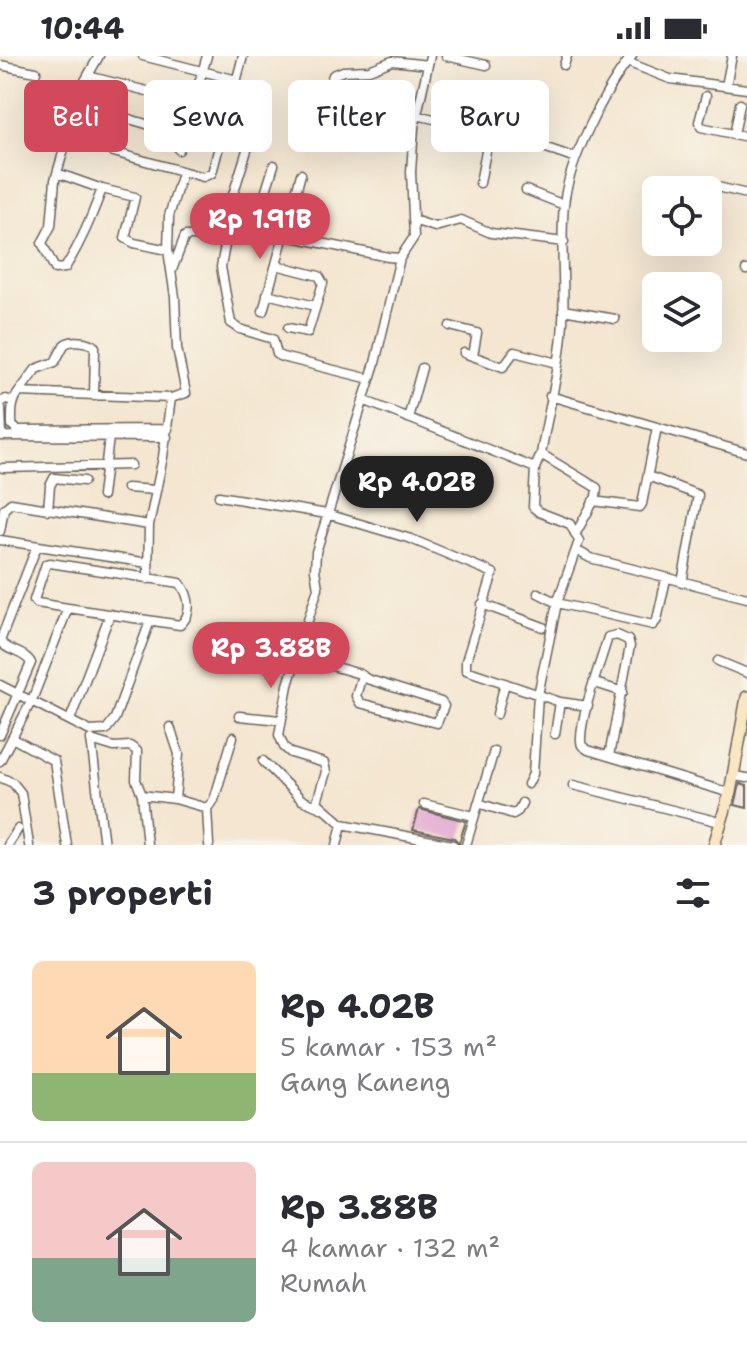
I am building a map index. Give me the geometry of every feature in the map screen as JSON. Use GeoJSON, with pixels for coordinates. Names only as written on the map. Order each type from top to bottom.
{"type":"FeatureCollection","features":[{"type":"Feature","properties":{"kind":"main road"},"geometry":{"type":"LineString","coordinates":[[714,845],[730,793],[747,697]]}},
{"type":"Feature","properties":{"kind":"street"},"geometry":{"type":"LineString","coordinates":[[85,80],[99,56]]}},
{"type":"Feature","properties":{"kind":"street"},"geometry":{"type":"LineString","coordinates":[[143,56],[237,80],[243,56]]}},
{"type":"Feature","properties":{"kind":"street"},"geometry":{"type":"LineString","coordinates":[[201,80],[207,56]]}},
{"type":"Feature","properties":{"kind":"street"},"geometry":{"type":"LineString","coordinates":[[446,56],[486,65]]}},
{"type":"Feature","properties":{"kind":"street"},"geometry":{"type":"LineString","coordinates":[[726,86],[732,56]]}},
{"type":"Feature","properties":{"kind":"street"},"geometry":{"type":"LineString","coordinates":[[322,808],[317,799],[325,765],[284,747],[279,735],[280,720],[318,588],[316,552],[370,379],[400,258],[414,237],[411,172],[416,115],[429,60],[393,59],[361,72],[343,71],[333,75],[331,80]]}},
{"type":"Feature","properties":{"kind":"street"},"geometry":{"type":"LineString","coordinates":[[528,784],[535,762],[538,695],[557,603],[579,541],[570,524],[534,509],[535,468],[541,454],[558,363],[563,310],[564,205],[576,158],[607,96],[630,59],[670,79],[747,89]]}},
{"type":"Feature","properties":{"kind":"street"},"geometry":{"type":"LineString","coordinates":[[0,65],[36,72]]}},
{"type":"Feature","properties":{"kind":"street"},"geometry":{"type":"LineString","coordinates":[[88,76],[144,90]]}},
{"type":"Feature","properties":{"kind":"street"},"geometry":{"type":"LineString","coordinates":[[706,96],[699,124],[704,128],[747,137]]}},
{"type":"Feature","properties":{"kind":"street"},"geometry":{"type":"LineString","coordinates":[[734,135],[740,104]]}},
{"type":"Feature","properties":{"kind":"street"},"geometry":{"type":"LineString","coordinates":[[416,115],[431,118]]}},
{"type":"Feature","properties":{"kind":"street"},"geometry":{"type":"LineString","coordinates":[[549,149],[576,158]]}},
{"type":"Feature","properties":{"kind":"street"},"geometry":{"type":"LineString","coordinates":[[63,152],[57,173],[53,216],[42,247],[55,269],[65,268],[82,241],[102,189]]}},
{"type":"Feature","properties":{"kind":"street"},"geometry":{"type":"LineString","coordinates":[[111,152],[203,177],[212,173],[218,152]]}},
{"type":"Feature","properties":{"kind":"street"},"geometry":{"type":"LineString","coordinates":[[246,152],[223,236],[226,240],[221,267],[233,326],[273,339],[277,354],[282,357],[370,379]]}},
{"type":"Feature","properties":{"kind":"street"},"geometry":{"type":"LineString","coordinates":[[480,183],[486,152]]}},
{"type":"Feature","properties":{"kind":"street"},"geometry":{"type":"LineString","coordinates":[[255,226],[274,165]]}},
{"type":"Feature","properties":{"kind":"street"},"geometry":{"type":"LineString","coordinates":[[57,173],[102,189],[136,192],[125,238],[168,250]]}},
{"type":"Feature","properties":{"kind":"street"},"geometry":{"type":"LineString","coordinates":[[19,392],[177,397],[187,391],[177,348],[175,297],[168,250],[169,216],[182,173]]}},
{"type":"Feature","properties":{"kind":"street"},"geometry":{"type":"LineString","coordinates":[[263,311],[301,174]]}},
{"type":"Feature","properties":{"kind":"street"},"geometry":{"type":"LineString","coordinates":[[722,188],[747,194]]}},
{"type":"Feature","properties":{"kind":"street"},"geometry":{"type":"LineString","coordinates":[[526,190],[564,205]]}},
{"type":"Feature","properties":{"kind":"street"},"geometry":{"type":"LineString","coordinates":[[226,217],[283,235],[400,258]]}},
{"type":"Feature","properties":{"kind":"street"},"geometry":{"type":"LineString","coordinates":[[413,220],[435,227],[461,220],[491,233],[564,242]]}},
{"type":"Feature","properties":{"kind":"street"},"geometry":{"type":"LineString","coordinates":[[171,273],[185,236],[223,236]]}},
{"type":"Feature","properties":{"kind":"street"},"geometry":{"type":"LineString","coordinates":[[276,265],[321,278],[323,283],[308,332],[288,328]]}},
{"type":"Feature","properties":{"kind":"street"},"geometry":{"type":"LineString","coordinates":[[267,294],[315,306]]}},
{"type":"Feature","properties":{"kind":"street"},"geometry":{"type":"LineString","coordinates":[[563,310],[615,319]]}},
{"type":"Feature","properties":{"kind":"street"},"geometry":{"type":"LineString","coordinates":[[450,326],[477,333],[468,355],[503,367],[514,352],[558,363]]}},
{"type":"Feature","properties":{"kind":"street"},"geometry":{"type":"LineString","coordinates":[[94,396],[95,347],[90,343],[64,345],[55,362],[36,369],[13,401],[12,425],[17,430],[167,433]]}},
{"type":"Feature","properties":{"kind":"street"},"geometry":{"type":"LineString","coordinates":[[408,418],[422,368]]}},
{"type":"Feature","properties":{"kind":"street"},"geometry":{"type":"LineString","coordinates":[[550,396],[747,453]]}},
{"type":"Feature","properties":{"kind":"street"},"geometry":{"type":"LineString","coordinates":[[148,579],[149,525],[177,397]]}},
{"type":"Feature","properties":{"kind":"street"},"geometry":{"type":"LineString","coordinates":[[13,401],[6,399],[1,405],[2,436],[109,437],[167,433]]}},
{"type":"Feature","properties":{"kind":"street"},"geometry":{"type":"LineString","coordinates":[[363,400],[535,468]]}},
{"type":"Feature","properties":{"kind":"street"},"geometry":{"type":"LineString","coordinates":[[593,501],[640,507],[657,427]]}},
{"type":"Feature","properties":{"kind":"street"},"geometry":{"type":"LineString","coordinates":[[102,496],[109,437]]}},
{"type":"Feature","properties":{"kind":"street"},"geometry":{"type":"LineString","coordinates":[[541,454],[597,488],[576,533]]}},
{"type":"Feature","properties":{"kind":"street"},"geometry":{"type":"LineString","coordinates":[[3,468],[131,465]]}},
{"type":"Feature","properties":{"kind":"street"},"geometry":{"type":"LineString","coordinates":[[648,476],[698,495],[682,583]]}},
{"type":"Feature","properties":{"kind":"street"},"geometry":{"type":"LineString","coordinates":[[48,510],[50,486],[54,478],[84,481]]}},
{"type":"Feature","properties":{"kind":"street"},"geometry":{"type":"LineString","coordinates":[[127,488],[155,490]]}},
{"type":"Feature","properties":{"kind":"street"},"geometry":{"type":"LineString","coordinates":[[219,496],[327,514],[411,539],[493,573],[466,661],[466,670],[560,702],[588,706]]}},
{"type":"Feature","properties":{"kind":"street"},"geometry":{"type":"LineString","coordinates":[[0,531],[6,505],[11,503],[149,525]]}},
{"type":"Feature","properties":{"kind":"street"},"geometry":{"type":"LineString","coordinates":[[0,540],[148,563]]}},
{"type":"Feature","properties":{"kind":"street"},"geometry":{"type":"LineString","coordinates":[[0,761],[12,738],[25,696],[30,659],[2,645],[0,641],[37,546]]}},
{"type":"Feature","properties":{"kind":"street"},"geometry":{"type":"LineString","coordinates":[[576,550],[590,558],[747,598]]}},
{"type":"Feature","properties":{"kind":"street"},"geometry":{"type":"LineString","coordinates":[[50,563],[148,579],[180,583],[189,606],[182,624],[37,603],[34,600],[46,564],[50,563]]}},
{"type":"Feature","properties":{"kind":"street"},"geometry":{"type":"LineString","coordinates":[[538,593],[557,603],[653,625],[657,620],[666,579]]}},
{"type":"Feature","properties":{"kind":"street"},"geometry":{"type":"LineString","coordinates":[[482,604],[543,627]]}},
{"type":"Feature","properties":{"kind":"street"},"geometry":{"type":"LineString","coordinates":[[0,735],[25,696],[68,608]]}},
{"type":"Feature","properties":{"kind":"street"},"geometry":{"type":"LineString","coordinates":[[70,720],[110,614]]}},
{"type":"Feature","properties":{"kind":"street"},"geometry":{"type":"LineString","coordinates":[[91,735],[106,730],[113,723],[150,621]]}},
{"type":"Feature","properties":{"kind":"street"},"geometry":{"type":"LineString","coordinates":[[609,756],[630,646],[628,640],[617,635],[608,637],[588,706],[582,744],[586,749],[730,793]]}},
{"type":"Feature","properties":{"kind":"street"},"geometry":{"type":"LineString","coordinates":[[228,638],[241,645],[256,640],[297,656],[362,675],[443,703],[437,723],[360,703],[356,696],[362,675]]}},
{"type":"Feature","properties":{"kind":"street"},"geometry":{"type":"LineString","coordinates":[[718,661],[747,673]]}},
{"type":"Feature","properties":{"kind":"street"},"geometry":{"type":"LineString","coordinates":[[497,714],[505,683]]}},
{"type":"Feature","properties":{"kind":"street"},"geometry":{"type":"LineString","coordinates":[[595,683],[623,692]]}},
{"type":"Feature","properties":{"kind":"street"},"geometry":{"type":"LineString","coordinates":[[0,685],[70,720],[114,747],[135,748],[138,758],[137,784],[142,795],[147,845]]}},
{"type":"Feature","properties":{"kind":"street"},"geometry":{"type":"LineString","coordinates":[[555,734],[560,702]]}},
{"type":"Feature","properties":{"kind":"street"},"geometry":{"type":"LineString","coordinates":[[239,716],[280,720]]}},
{"type":"Feature","properties":{"kind":"street"},"geometry":{"type":"LineString","coordinates":[[170,727],[179,754],[175,799]]}},
{"type":"Feature","properties":{"kind":"street"},"geometry":{"type":"LineString","coordinates":[[91,735],[104,845]]}},
{"type":"Feature","properties":{"kind":"street"},"geometry":{"type":"LineString","coordinates":[[209,845],[207,808],[214,800],[233,737]]}},
{"type":"Feature","properties":{"kind":"street"},"geometry":{"type":"LineString","coordinates":[[12,738],[54,761],[67,845]]}},
{"type":"Feature","properties":{"kind":"street"},"geometry":{"type":"LineString","coordinates":[[466,845],[494,751]]}},
{"type":"Feature","properties":{"kind":"street"},"geometry":{"type":"LineString","coordinates":[[263,761],[302,800],[322,808],[342,824],[453,845]]}},
{"type":"Feature","properties":{"kind":"street"},"geometry":{"type":"LineString","coordinates":[[733,776],[747,778]]}},
{"type":"Feature","properties":{"kind":"street"},"geometry":{"type":"LineString","coordinates":[[0,777],[13,783],[21,793],[29,845]]}},
{"type":"Feature","properties":{"kind":"street"},"geometry":{"type":"LineString","coordinates":[[573,785],[720,822]]}},
{"type":"Feature","properties":{"kind":"street"},"geometry":{"type":"LineString","coordinates":[[142,795],[175,799],[207,808]]}},
{"type":"Feature","properties":{"kind":"street"},"geometry":{"type":"LineString","coordinates":[[478,803],[513,814],[522,803]]}},
{"type":"Feature","properties":{"kind":"street"},"geometry":{"type":"LineString","coordinates":[[424,804],[474,816]]}},
{"type":"Feature","properties":{"kind":"street"},"geometry":{"type":"LineString","coordinates":[[337,845],[342,824]]}},
{"type":"Feature","properties":{"kind":"street"},"geometry":{"type":"LineString","coordinates":[[8,845],[18,829]]}},
{"type":"Feature","properties":{"kind":"building"},"geometry":{"type":"Polygon","coordinates":[[[740,784],[747,786],[747,808],[735,805],[740,784]]]}},
{"type":"Feature","properties":{"kind":"building"},"geometry":{"type":"Polygon","coordinates":[[[419,809],[466,821],[459,843],[454,838],[413,830],[419,809]]]}}]}
